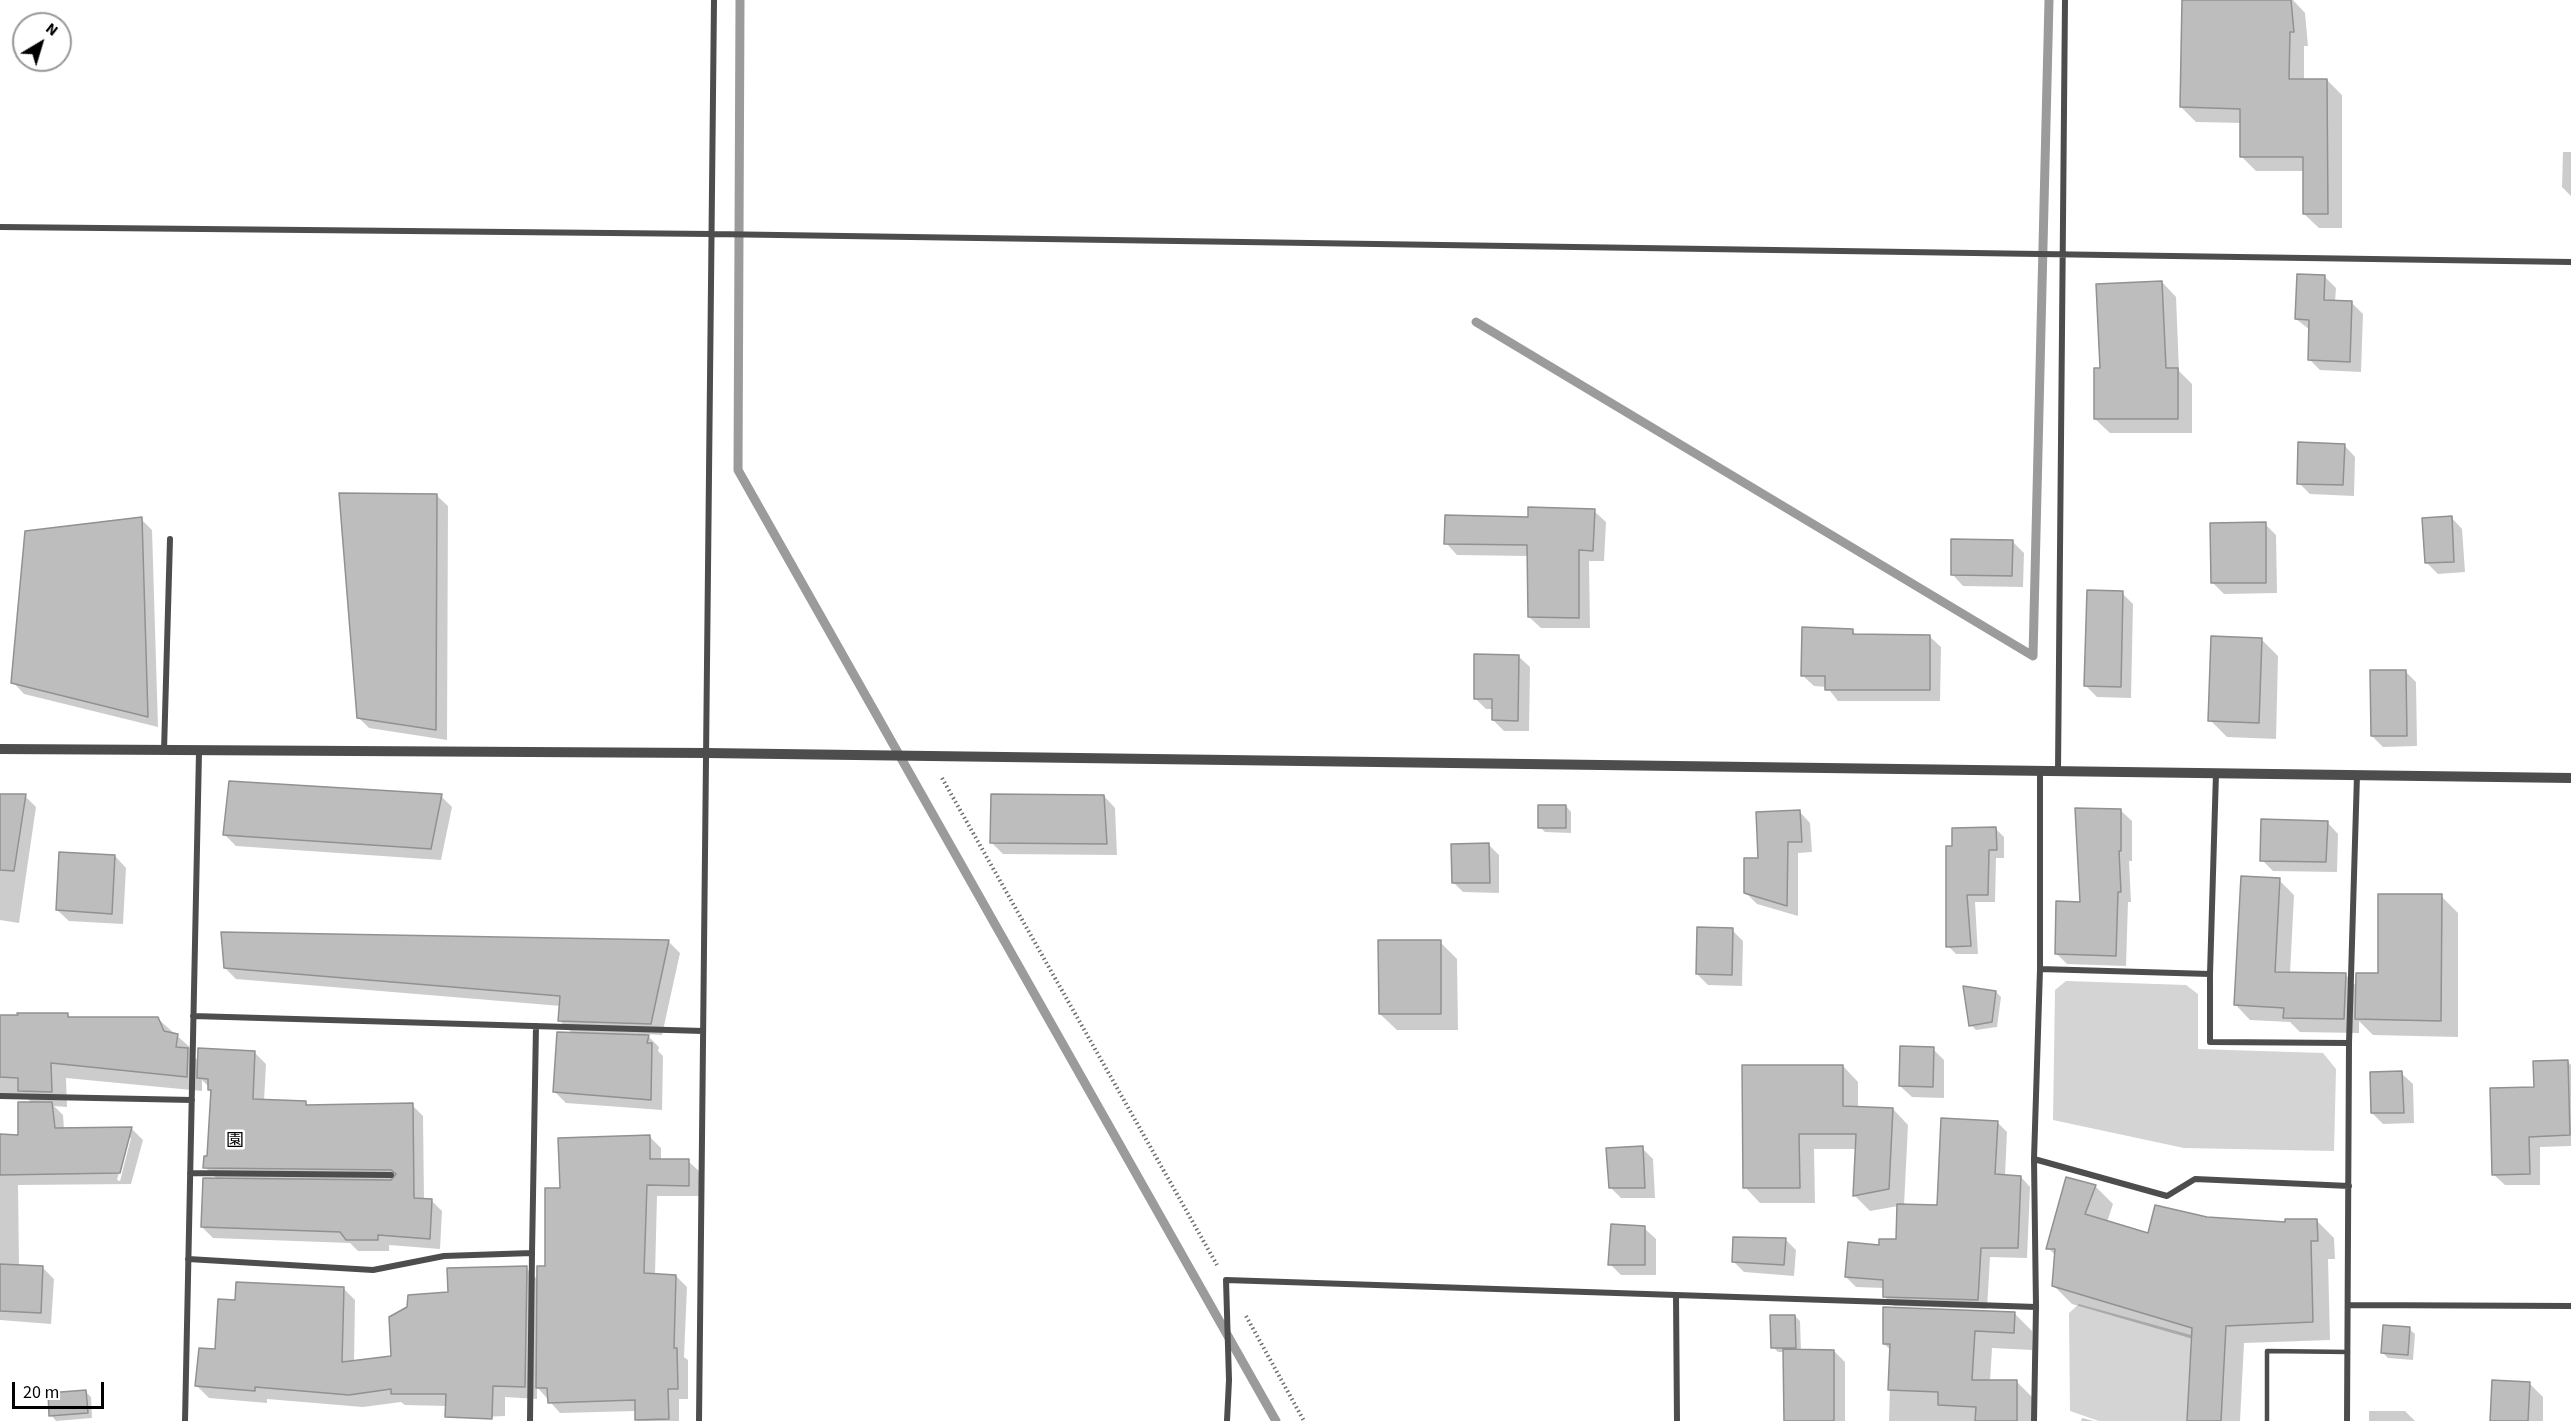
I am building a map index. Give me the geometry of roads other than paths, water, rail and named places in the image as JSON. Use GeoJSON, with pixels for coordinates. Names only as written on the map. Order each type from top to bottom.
{"type":"FeatureCollection","features":[{"type":"Feature","properties":{"kind":"street"},"geometry":{"type":"LineString","coordinates":[[699,1421],[714,0]]}},
{"type":"Feature","properties":{"kind":"street"},"geometry":{"type":"LineString","coordinates":[[2058,771],[2065,0]]}},
{"type":"Feature","properties":{"kind":"street"},"geometry":{"type":"LineString","coordinates":[[0,227],[712,234],[2571,262]]}},
{"type":"Feature","properties":{"kind":"street"},"geometry":{"type":"LineString","coordinates":[[164,751],[170,539]]}},
{"type":"Feature","properties":{"kind":"street"},"geometry":{"type":"LineString","coordinates":[[0,749],[199,752],[706,753],[2571,778]]}},
{"type":"Feature","properties":{"kind":"street"},"geometry":{"type":"LineString","coordinates":[[185,1421],[199,752]]}},
{"type":"Feature","properties":{"kind":"street"},"geometry":{"type":"LineString","coordinates":[[2034,1421],[2037,1307],[2034,1159],[2040,969],[2040,771]]}},
{"type":"Feature","properties":{"kind":"street"},"geometry":{"type":"LineString","coordinates":[[2216,773],[2210,1042],[2349,1042]]}},
{"type":"Feature","properties":{"kind":"street"},"geometry":{"type":"LineString","coordinates":[[2347,1421],[2349,1042],[2357,775]]}},
{"type":"Feature","properties":{"kind":"street"},"geometry":{"type":"LineString","coordinates":[[2040,969],[2210,974]]}},
{"type":"Feature","properties":{"kind":"street"},"geometry":{"type":"LineString","coordinates":[[193,1016],[703,1030]]}},
{"type":"Feature","properties":{"kind":"street"},"geometry":{"type":"LineString","coordinates":[[530,1421],[536,1026]]}},
{"type":"Feature","properties":{"kind":"street"},"geometry":{"type":"LineString","coordinates":[[0,1096],[192,1100]]}},
{"type":"Feature","properties":{"kind":"street"},"geometry":{"type":"LineString","coordinates":[[2034,1159],[2167,1196],[2195,1179],[2349,1186]]}},
{"type":"Feature","properties":{"kind":"street"},"geometry":{"type":"LineString","coordinates":[[190,1173],[392,1175]]}},
{"type":"Feature","properties":{"kind":"street"},"geometry":{"type":"LineString","coordinates":[[188,1259],[373,1270],[444,1256],[532,1252]]}},
{"type":"Feature","properties":{"kind":"street"},"geometry":{"type":"LineString","coordinates":[[1227,1421],[1229,1380],[1226,1280],[2037,1307]]}},
{"type":"Feature","properties":{"kind":"street"},"geometry":{"type":"LineString","coordinates":[[1676,1295],[1677,1421]]}},
{"type":"Feature","properties":{"kind":"street"},"geometry":{"type":"LineString","coordinates":[[2348,1305],[2571,1306]]}},
{"type":"Feature","properties":{"kind":"lane"},"geometry":{"type":"LineString","coordinates":[[2266,1421],[2267,1351],[2348,1352]]}},
{"type":"Feature","properties":{"kind":"waterway"},"geometry":{"type":"LineString","coordinates":[[740,0],[738,470],[1276,1421]]}},
{"type":"Feature","properties":{"kind":"waterway"},"geometry":{"type":"LineString","coordinates":[[1476,322],[2033,656],[2049,0]]}},
{"type":"Feature","properties":{"kind":"district","name":"園"},"geometry":{"type":"Point","coordinates":[235,1142]}}]}
